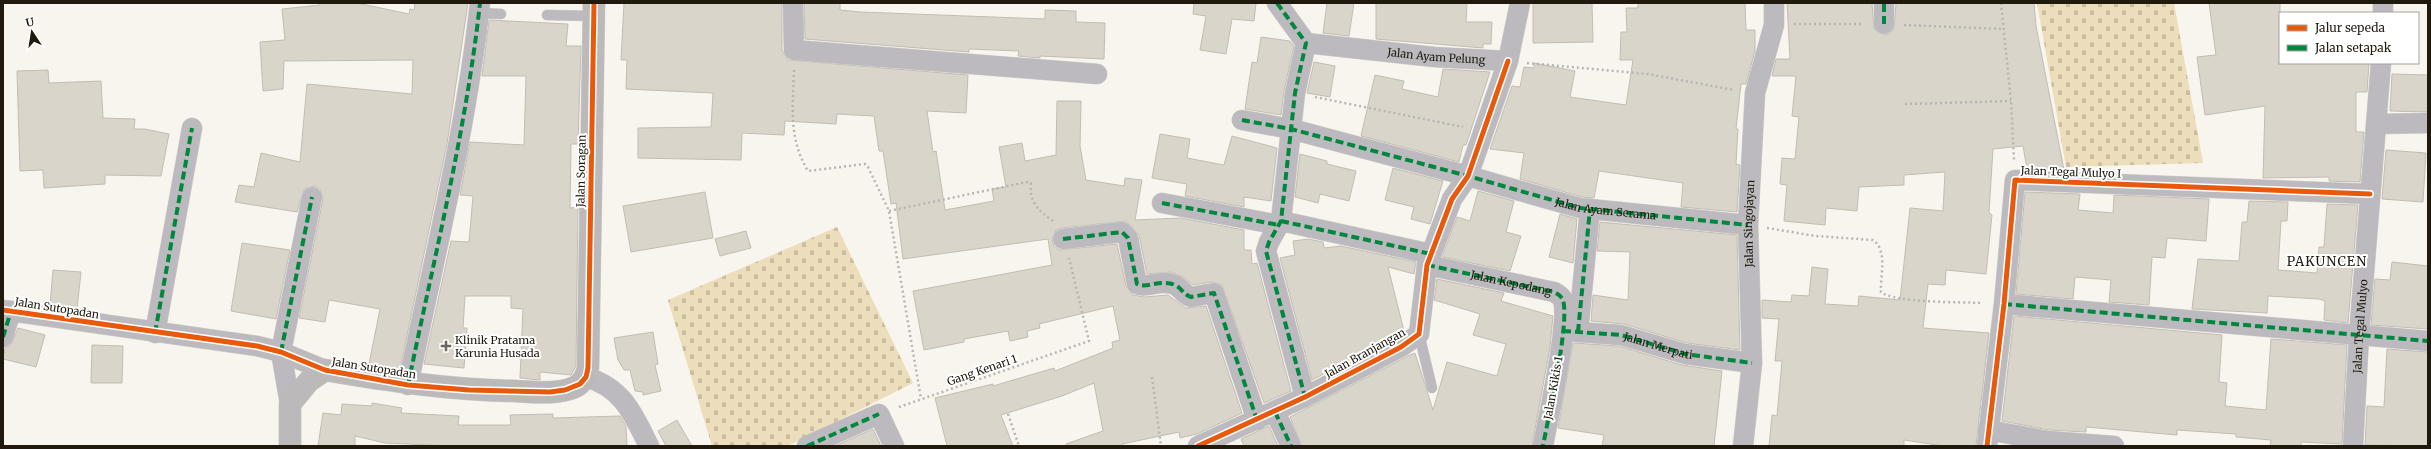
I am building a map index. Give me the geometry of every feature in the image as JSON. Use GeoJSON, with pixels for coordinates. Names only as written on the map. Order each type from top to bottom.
{"type":"FeatureCollection","features":[{"type":"Feature","properties":{"kind":"street"},"geometry":{"type":"LineString","coordinates":[[793,3],[794,50],[1097,74]]}},
{"type":"Feature","properties":{"kind":"street"},"geometry":{"type":"LineString","coordinates":[[1277,3],[1306,42],[1295,93],[1280,223],[1269,242],[1266,251],[1305,397]]}},
{"type":"Feature","properties":{"kind":"street"},"geometry":{"type":"LineString","coordinates":[[1508,61],[1520,3]]}},
{"type":"Feature","properties":{"kind":"street","name":"Jalan Singojayan"},"geometry":{"type":"LineString","coordinates":[[1743,446],[1752,363],[1748,225],[1755,93],[1774,25],[1774,3]]}},
{"type":"Feature","properties":{"kind":"street"},"geometry":{"type":"LineString","coordinates":[[1884,3],[1884,24]]}},
{"type":"Feature","properties":{"kind":"street"},"geometry":{"type":"LineString","coordinates":[[408,385],[462,121],[479,8]]}},
{"type":"Feature","properties":{"kind":"street","name":"Jalan Soragan"},"geometry":{"type":"LineString","coordinates":[[586,377],[588,368],[594,10]]}},
{"type":"Feature","properties":{"kind":"street","name":"Jalan Ayam Pelung"},"geometry":{"type":"LineString","coordinates":[[1306,42],[1434,58],[1508,61]]}},
{"type":"Feature","properties":{"kind":"street","name":"Jalan Branjangan"},"geometry":{"type":"LineString","coordinates":[[1203,445],[1305,397],[1401,347],[1419,334],[1429,260],[1452,199],[1468,176],[1508,61]]}},
{"type":"Feature","properties":{"kind":"street","name":"Jalan Tegal Mulyo"},"geometry":{"type":"LineString","coordinates":[[2353,446],[2359,335],[2381,64]]}},
{"type":"Feature","properties":{"kind":"street","name":"Jalan Ayam Serama"},"geometry":{"type":"LineString","coordinates":[[1242,120],[1291,129],[1590,209],[1748,225]]}},
{"type":"Feature","properties":{"kind":"street"},"geometry":{"type":"LineString","coordinates":[[2377,124],[2428,124]]}},
{"type":"Feature","properties":{"kind":"street"},"geometry":{"type":"LineString","coordinates":[[155,333],[192,128]]}},
{"type":"Feature","properties":{"kind":"street","name":"Jalan Tegal Mulyo I"},"geometry":{"type":"LineString","coordinates":[[1987,438],[2004,304],[2015,180],[2370,194]]}},
{"type":"Feature","properties":{"kind":"street"},"geometry":{"type":"LineString","coordinates":[[290,446],[290,404],[281,352],[312,197]]}},
{"type":"Feature","properties":{"kind":"street","name":"Jalan Kepodang"},"geometry":{"type":"LineString","coordinates":[[1162,203],[1280,223],[1554,292],[1563,301],[1570,331]]}},
{"type":"Feature","properties":{"kind":"street"},"geometry":{"type":"LineString","coordinates":[[1570,331],[1590,209]]}},
{"type":"Feature","properties":{"kind":"street"},"geometry":{"type":"LineString","coordinates":[[1063,239],[1122,232],[1128,238],[1137,284],[1141,286],[1165,283],[1179,286],[1191,297],[1214,292],[1218,298],[1257,420]]}},
{"type":"Feature","properties":{"kind":"street"},"geometry":{"type":"LineString","coordinates":[[2004,304],[2428,341]]}},
{"type":"Feature","properties":{"kind":"street"},"geometry":{"type":"LineString","coordinates":[[3,336],[7,311]]}},
{"type":"Feature","properties":{"kind":"street","name":"Jalan Sutopadan"},"geometry":{"type":"LineString","coordinates":[[7,311],[155,333],[257,346],[281,352],[325,370],[408,385],[469,390],[550,392],[574,387],[586,377]]}},
{"type":"Feature","properties":{"kind":"street","name":"Jalan Merpati"},"geometry":{"type":"LineString","coordinates":[[1570,331],[1621,335],[1685,354],[1752,363]]}},
{"type":"Feature","properties":{"kind":"street","name":"Jalan Kikis 1"},"geometry":{"type":"LineString","coordinates":[[1543,446],[1570,331]]}},
{"type":"Feature","properties":{"kind":"street"},"geometry":{"type":"LineString","coordinates":[[290,404],[309,381],[325,370]]}},
{"type":"Feature","properties":{"kind":"street"},"geometry":{"type":"LineString","coordinates":[[586,377],[601,382],[616,392],[629,407],[650,446]]}},
{"type":"Feature","properties":{"kind":"street"},"geometry":{"type":"LineString","coordinates":[[1275,412],[1291,446]]}},
{"type":"Feature","properties":{"kind":"street"},"geometry":{"type":"LineString","coordinates":[[807,446],[880,414],[894,446]]}},
{"type":"Feature","properties":{"kind":"street"},"geometry":{"type":"LineString","coordinates":[[1987,438],[2114,446]]}},
{"type":"Feature","properties":{"kind":"lane"},"geometry":{"type":"LineString","coordinates":[[479,8],[502,14]]}},
{"type":"Feature","properties":{"kind":"lane"},"geometry":{"type":"LineString","coordinates":[[547,15],[594,10]]}},
{"type":"Feature","properties":{"kind":"lane"},"geometry":{"type":"LineString","coordinates":[[1419,334],[1432,388]]}},
{"type":"Feature","properties":{"kind":"path"},"geometry":{"type":"LineString","coordinates":[[2001,3],[2011,101],[2015,180]]}},
{"type":"Feature","properties":{"kind":"path"},"geometry":{"type":"LineString","coordinates":[[794,50],[792,124],[797,152],[808,170],[865,164],[868,167],[889,211],[921,399]]}},
{"type":"Feature","properties":{"kind":"path"},"geometry":{"type":"LineString","coordinates":[[1508,61],[1648,74],[1755,93]]}},
{"type":"Feature","properties":{"kind":"path"},"geometry":{"type":"LineString","coordinates":[[1295,93],[1485,130]]}},
{"type":"Feature","properties":{"kind":"path"},"geometry":{"type":"LineString","coordinates":[[1905,104],[2011,101]]}},
{"type":"Feature","properties":{"kind":"path"},"geometry":{"type":"LineString","coordinates":[[889,211],[1027,182],[1031,183],[1030,193],[1036,208],[1057,224],[1063,239]]}},
{"type":"Feature","properties":{"kind":"path"},"geometry":{"type":"LineString","coordinates":[[1748,225],[1816,236],[1872,240],[1880,249],[1882,260],[1881,292],[1886,296],[1913,300],[2004,304]]}},
{"type":"Feature","properties":{"kind":"path"},"geometry":{"type":"LineString","coordinates":[[1152,377],[1161,446]]}},
{"type":"Feature","properties":{"kind":"path"},"geometry":{"type":"LineString","coordinates":[[1008,414],[1019,446]]}},
{"type":"Feature","properties":{"kind":"green space"},"geometry":{"type":"Polygon","coordinates":[[[2037,3],[2174,3],[2203,163],[2066,167],[2037,3]]]}},
{"type":"Feature","properties":{"kind":"green space"},"geometry":{"type":"Polygon","coordinates":[[[837,227],[913,383],[788,446],[712,446],[668,300],[837,227]]]}},
{"type":"Feature","properties":{"kind":"building"},"geometry":{"type":"Polygon","coordinates":[[[320,3],[357,3],[409,14],[410,9],[414,10],[415,3],[468,3],[447,144],[400,369],[369,364],[380,309],[329,300],[325,322],[299,318],[323,199],[320,189],[314,186],[304,189],[297,212],[235,202],[239,185],[254,187],[261,153],[300,162],[307,84],[412,94],[413,60],[284,61],[283,89],[263,91],[260,42],[285,40],[282,9],[320,5],[320,3]]]}},
{"type":"Feature","properties":{"kind":"building"},"geometry":{"type":"Polygon","coordinates":[[[624,3],[782,3],[782,50],[788,60],[968,75],[966,113],[927,111],[933,152],[936,151],[945,210],[994,201],[992,189],[1006,187],[999,147],[1022,143],[1025,161],[1056,155],[1057,101],[1081,101],[1080,146],[1086,180],[1124,186],[1125,178],[1142,180],[1135,220],[1181,218],[1244,230],[1244,250],[1251,250],[1252,264],[1257,263],[1291,391],[1264,403],[1222,285],[1212,282],[1193,285],[1183,277],[1171,272],[1147,274],[1139,235],[1126,221],[1062,228],[1056,230],[1052,240],[1054,246],[1059,250],[1117,244],[1126,286],[1133,295],[1144,297],[1168,295],[1186,308],[1206,306],[1242,413],[1197,434],[1180,438],[1179,432],[1122,444],[1123,446],[1066,446],[1066,444],[1103,431],[1094,383],[1062,396],[1001,415],[1013,446],[947,446],[935,398],[993,384],[993,386],[1054,368],[1055,371],[1113,348],[1112,342],[1120,340],[1113,306],[1039,324],[1040,328],[1027,331],[1028,337],[1010,341],[1008,331],[964,339],[964,342],[924,350],[913,291],[1052,265],[1048,239],[903,259],[896,203],[891,204],[883,151],[879,151],[874,116],[837,114],[836,124],[785,121],[784,135],[742,133],[741,160],[638,158],[638,128],[711,127],[713,93],[626,89],[627,60],[621,60],[624,3]]]}},
{"type":"Feature","properties":{"kind":"building"},"geometry":{"type":"Polygon","coordinates":[[[804,3],[840,3],[840,10],[861,12],[1045,19],[1045,10],[1076,11],[1076,22],[1105,23],[1104,59],[1040,56],[1040,58],[1018,56],[1019,51],[969,49],[969,52],[805,39],[804,3]]]}},
{"type":"Feature","properties":{"kind":"building"},"geometry":{"type":"Polygon","coordinates":[[[1194,3],[1256,3],[1254,21],[1232,19],[1226,54],[1200,50],[1206,16],[1193,14],[1194,3]]]}},
{"type":"Feature","properties":{"kind":"building"},"geometry":{"type":"Polygon","coordinates":[[[1327,3],[1354,3],[1349,36],[1323,33],[1327,3]]]}},
{"type":"Feature","properties":{"kind":"building"},"geometry":{"type":"Polygon","coordinates":[[[1376,3],[1467,3],[1466,22],[1492,22],[1491,44],[1483,44],[1483,48],[1376,39],[1376,3]]]}},
{"type":"Feature","properties":{"kind":"building"},"geometry":{"type":"Polygon","coordinates":[[[1533,3],[1592,3],[1593,42],[1533,43],[1533,3]]]}},
{"type":"Feature","properties":{"kind":"building"},"geometry":{"type":"Polygon","coordinates":[[[1638,3],[1745,3],[1746,30],[1755,30],[1755,51],[1746,84],[1741,84],[1736,129],[1738,129],[1736,164],[1740,165],[1737,212],[1681,207],[1683,183],[1599,171],[1594,198],[1582,197],[1520,179],[1524,153],[1490,149],[1512,86],[1520,87],[1524,67],[1534,68],[1534,63],[1575,71],[1570,97],[1626,105],[1633,60],[1620,60],[1621,32],[1627,32],[1626,8],[1638,8],[1638,3]]]}},
{"type":"Feature","properties":{"kind":"building"},"geometry":{"type":"Polygon","coordinates":[[[1787,3],[1872,3],[1874,29],[1884,35],[1889,34],[1894,29],[1896,3],[2034,3],[2036,26],[2064,170],[2027,169],[2023,146],[1993,149],[1989,212],[1992,215],[1986,274],[1946,270],[1945,285],[1928,284],[1923,328],[1989,333],[1976,446],[1943,446],[1904,440],[1904,446],[1769,446],[1772,415],[1777,416],[1782,361],[1775,361],[1779,319],[1762,318],[1762,300],[1791,302],[1792,295],[1809,296],[1812,267],[1828,269],[1825,304],[1858,306],[1859,296],[1900,300],[1910,208],[1943,211],[1945,172],[1904,175],[1904,185],[1859,187],[1857,211],[1826,208],[1825,225],[1784,221],[1787,185],[1780,184],[1782,158],[1795,159],[1799,117],[1792,116],[1796,76],[1772,76],[1776,59],[1790,59],[1787,3]]]}},
{"type":"Feature","properties":{"kind":"building"},"geometry":{"type":"Polygon","coordinates":[[[2209,3],[2280,3],[2279,64],[2369,64],[2367,92],[2356,92],[2356,132],[2364,132],[2360,182],[2329,181],[2329,177],[2263,178],[2265,106],[2205,115],[2197,57],[2216,55],[2209,3]]]}},
{"type":"Feature","properties":{"kind":"building"},"geometry":{"type":"Polygon","coordinates":[[[489,20],[568,24],[566,46],[581,46],[578,144],[571,144],[570,208],[578,207],[576,366],[571,375],[540,372],[540,380],[520,378],[523,309],[511,308],[511,296],[465,296],[463,328],[467,328],[464,368],[424,364],[451,241],[469,242],[473,196],[460,195],[470,142],[524,145],[526,76],[482,76],[489,20]]]}},
{"type":"Feature","properties":{"kind":"building"},"geometry":{"type":"Polygon","coordinates":[[[1261,37],[1290,41],[1294,46],[1284,91],[1281,115],[1245,109],[1252,62],[1257,63],[1261,37]]]}},
{"type":"Feature","properties":{"kind":"building"},"geometry":{"type":"Polygon","coordinates":[[[1314,62],[1335,66],[1330,97],[1307,93],[1314,62]]]}},
{"type":"Feature","properties":{"kind":"building"},"geometry":{"type":"Polygon","coordinates":[[[1443,69],[1490,72],[1466,145],[1463,145],[1459,162],[1361,136],[1375,75],[1404,81],[1402,89],[1438,97],[1443,69]]]}},
{"type":"Feature","properties":{"kind":"building"},"geometry":{"type":"Polygon","coordinates":[[[48,70],[49,83],[101,81],[103,118],[135,119],[134,129],[145,129],[169,134],[161,176],[105,175],[105,184],[44,188],[43,170],[20,171],[17,71],[48,70]]]}},
{"type":"Feature","properties":{"kind":"building"},"geometry":{"type":"Polygon","coordinates":[[[2392,74],[2428,75],[2428,112],[2390,111],[2392,74]]]}},
{"type":"Feature","properties":{"kind":"building"},"geometry":{"type":"Polygon","coordinates":[[[1160,134],[1190,139],[1187,158],[1224,165],[1232,136],[1277,148],[1271,201],[1244,197],[1244,207],[1185,196],[1187,184],[1152,178],[1160,134]]]}},
{"type":"Feature","properties":{"kind":"building"},"geometry":{"type":"Polygon","coordinates":[[[2386,150],[2426,153],[2423,202],[2382,199],[2386,150]]]}},
{"type":"Feature","properties":{"kind":"building"},"geometry":{"type":"Polygon","coordinates":[[[1300,154],[1327,161],[1327,164],[1356,171],[1349,201],[1320,194],[1318,203],[1295,197],[1300,154]]]}},
{"type":"Feature","properties":{"kind":"building"},"geometry":{"type":"Polygon","coordinates":[[[1393,168],[1443,181],[1430,224],[1411,219],[1414,207],[1385,200],[1393,168]]]}},
{"type":"Feature","properties":{"kind":"building"},"geometry":{"type":"Polygon","coordinates":[[[1478,191],[1514,201],[1506,232],[1521,236],[1510,271],[1442,257],[1457,217],[1470,221],[1478,191]]]}},
{"type":"Feature","properties":{"kind":"building"},"geometry":{"type":"Polygon","coordinates":[[[705,192],[713,238],[631,252],[623,206],[705,192]]]}},
{"type":"Feature","properties":{"kind":"building"},"geometry":{"type":"Polygon","coordinates":[[[2025,192],[2080,194],[2078,210],[2113,213],[2114,195],[2209,199],[2206,241],[2167,238],[2165,258],[2152,257],[2149,305],[2109,302],[2111,280],[2075,277],[2073,299],[2016,294],[2025,192]]]}},
{"type":"Feature","properties":{"kind":"building"},"geometry":{"type":"Polygon","coordinates":[[[2249,201],[2288,202],[2287,221],[2281,221],[2278,270],[2317,273],[2319,247],[2324,247],[2327,204],[2358,205],[2348,323],[2324,320],[2325,301],[2319,299],[2268,296],[2267,313],[2192,309],[2198,259],[2239,261],[2242,222],[2247,222],[2249,201]]]}},
{"type":"Feature","properties":{"kind":"building"},"geometry":{"type":"Polygon","coordinates":[[[1560,214],[1577,219],[1573,263],[1549,257],[1560,214]]]}},
{"type":"Feature","properties":{"kind":"building"},"geometry":{"type":"Polygon","coordinates":[[[1600,222],[1737,235],[1740,350],[1687,343],[1624,324],[1591,321],[1593,295],[1628,300],[1630,252],[1597,251],[1600,222]]]}},
{"type":"Feature","properties":{"kind":"building"},"geometry":{"type":"Polygon","coordinates":[[[746,231],[751,248],[720,256],[715,239],[746,231]]]}},
{"type":"Feature","properties":{"kind":"building"},"geometry":{"type":"Polygon","coordinates":[[[1308,239],[1323,242],[1324,248],[1341,246],[1416,262],[1414,274],[1388,267],[1404,331],[1312,380],[1280,258],[1295,255],[1293,241],[1308,239]]]}},
{"type":"Feature","properties":{"kind":"building"},"geometry":{"type":"Polygon","coordinates":[[[242,243],[290,250],[276,319],[231,311],[242,243]]]}},
{"type":"Feature","properties":{"kind":"building"},"geometry":{"type":"Polygon","coordinates":[[[2392,262],[2428,266],[2428,329],[2371,325],[2375,279],[2390,280],[2392,262]]]}},
{"type":"Feature","properties":{"kind":"building"},"geometry":{"type":"Polygon","coordinates":[[[53,270],[81,272],[77,309],[50,305],[53,270]]]}},
{"type":"Feature","properties":{"kind":"building"},"geometry":{"type":"Polygon","coordinates":[[[1437,279],[1504,293],[1501,301],[1553,316],[1550,347],[1532,446],[1302,446],[1290,417],[1415,353],[1433,410],[1447,362],[1497,376],[1506,344],[1473,335],[1480,314],[1434,300],[1437,279]]]}},
{"type":"Feature","properties":{"kind":"building"},"geometry":{"type":"Polygon","coordinates":[[[2014,316],[2222,335],[2219,382],[2227,383],[2225,406],[2266,410],[2271,339],[2347,345],[2342,444],[2301,442],[2301,446],[2270,446],[2271,440],[2236,437],[2236,434],[2177,430],[2177,435],[2086,427],[2086,432],[2049,430],[2002,421],[2014,316]]]}},
{"type":"Feature","properties":{"kind":"building"},"geometry":{"type":"Polygon","coordinates":[[[18,328],[45,335],[36,367],[3,359],[5,348],[11,345],[18,328]]]}},
{"type":"Feature","properties":{"kind":"building"},"geometry":{"type":"Polygon","coordinates":[[[653,332],[658,364],[655,365],[661,391],[643,395],[643,392],[635,391],[630,370],[624,370],[618,360],[614,338],[653,332]]]}},
{"type":"Feature","properties":{"kind":"building"},"geometry":{"type":"Polygon","coordinates":[[[1573,343],[1619,346],[1682,365],[1722,371],[1714,446],[1602,446],[1604,435],[1558,428],[1573,343]]]}},
{"type":"Feature","properties":{"kind":"building"},"geometry":{"type":"Polygon","coordinates":[[[92,345],[123,346],[122,383],[91,383],[92,345]]]}},
{"type":"Feature","properties":{"kind":"building"},"geometry":{"type":"Polygon","coordinates":[[[2387,349],[2428,352],[2428,446],[2365,445],[2367,406],[2384,407],[2387,349]]]}},
{"type":"Feature","properties":{"kind":"building"},"geometry":{"type":"Polygon","coordinates":[[[372,403],[402,408],[401,413],[459,416],[458,425],[511,425],[510,415],[553,414],[553,418],[620,416],[626,426],[627,446],[453,446],[385,443],[355,436],[355,446],[318,446],[323,413],[341,415],[342,404],[372,406],[372,403]]]}},
{"type":"Feature","properties":{"kind":"building"},"geometry":{"type":"Polygon","coordinates":[[[677,420],[692,446],[666,446],[658,431],[677,420]]]}},
{"type":"Feature","properties":{"kind":"building"},"geometry":{"type":"Polygon","coordinates":[[[1269,426],[1278,446],[1244,446],[1241,439],[1269,426]]]}},
{"type":"Feature","properties":{"kind":"building"},"geometry":{"type":"Polygon","coordinates":[[[873,429],[881,446],[835,446],[873,429]]]}},
{"type":"Feature","properties":{"kind":"marked path"},"geometry":{"type":"LineString","coordinates":[[408,385],[458,147],[474,51],[480,3]]}},
{"type":"Feature","properties":{"kind":"marked path"},"geometry":{"type":"LineString","coordinates":[[1277,3],[1306,43],[1295,93],[1281,221],[1269,242],[1266,251],[1305,397]]}},
{"type":"Feature","properties":{"kind":"marked path"},"geometry":{"type":"LineString","coordinates":[[1884,3],[1884,24]]}},
{"type":"Feature","properties":{"kind":"marked path"},"geometry":{"type":"LineString","coordinates":[[1242,120],[1291,129],[1468,176],[1580,208],[1748,225]]}},
{"type":"Feature","properties":{"kind":"marked path"},"geometry":{"type":"LineString","coordinates":[[155,333],[192,128]]}},
{"type":"Feature","properties":{"kind":"marked path"},"geometry":{"type":"LineString","coordinates":[[281,352],[312,197]]}},
{"type":"Feature","properties":{"kind":"marked path"},"geometry":{"type":"LineString","coordinates":[[1162,203],[1279,225]]}},
{"type":"Feature","properties":{"kind":"marked path"},"geometry":{"type":"LineString","coordinates":[[1578,332],[1590,209]]}},
{"type":"Feature","properties":{"kind":"marked path"},"geometry":{"type":"LineString","coordinates":[[1281,221],[1431,254]]}},
{"type":"Feature","properties":{"kind":"marked path"},"geometry":{"type":"LineString","coordinates":[[1063,239],[1122,232],[1128,238],[1137,284],[1170,283],[1191,297],[1214,293],[1257,420]]}},
{"type":"Feature","properties":{"kind":"marked path"},"geometry":{"type":"LineString","coordinates":[[1427,265],[1554,292],[1563,300],[1564,329],[1543,446]]}},
{"type":"Feature","properties":{"kind":"marked path"},"geometry":{"type":"LineString","coordinates":[[2004,304],[2428,341]]}},
{"type":"Feature","properties":{"kind":"marked path"},"geometry":{"type":"LineString","coordinates":[[3,337],[11,311]]}},
{"type":"Feature","properties":{"kind":"marked path"},"geometry":{"type":"LineString","coordinates":[[1563,331],[1621,335],[1685,354],[1752,363]]}},
{"type":"Feature","properties":{"kind":"marked path"},"geometry":{"type":"LineString","coordinates":[[1275,412],[1291,446]]}},
{"type":"Feature","properties":{"kind":"marked path"},"geometry":{"type":"LineString","coordinates":[[807,446],[879,414]]}},
{"type":"Feature","properties":{"kind":"cycle path"},"geometry":{"type":"LineString","coordinates":[[3,310],[257,346],[281,352],[325,370],[408,385],[469,390],[550,392],[565,390],[580,384],[586,377],[588,368],[594,3]]}},
{"type":"Feature","properties":{"kind":"cycle path"},"geometry":{"type":"LineString","coordinates":[[1198,446],[1305,397],[1401,347],[1419,334],[1427,265],[1452,199],[1468,176],[1508,61]]}},
{"type":"Feature","properties":{"kind":"cycle path"},"geometry":{"type":"LineString","coordinates":[[1987,446],[2004,304],[2015,180],[2370,194]]}},
{"type":"Feature","properties":{"kind":"place","name":"Klinik Pratama Karunia Husada"},"geometry":{"type":"Point","coordinates":[446,346]}},
{"type":"Feature","properties":{"kind":"district","name":"PAKUNCEN"},"geometry":{"type":"Point","coordinates":[2327,261]}}]}
